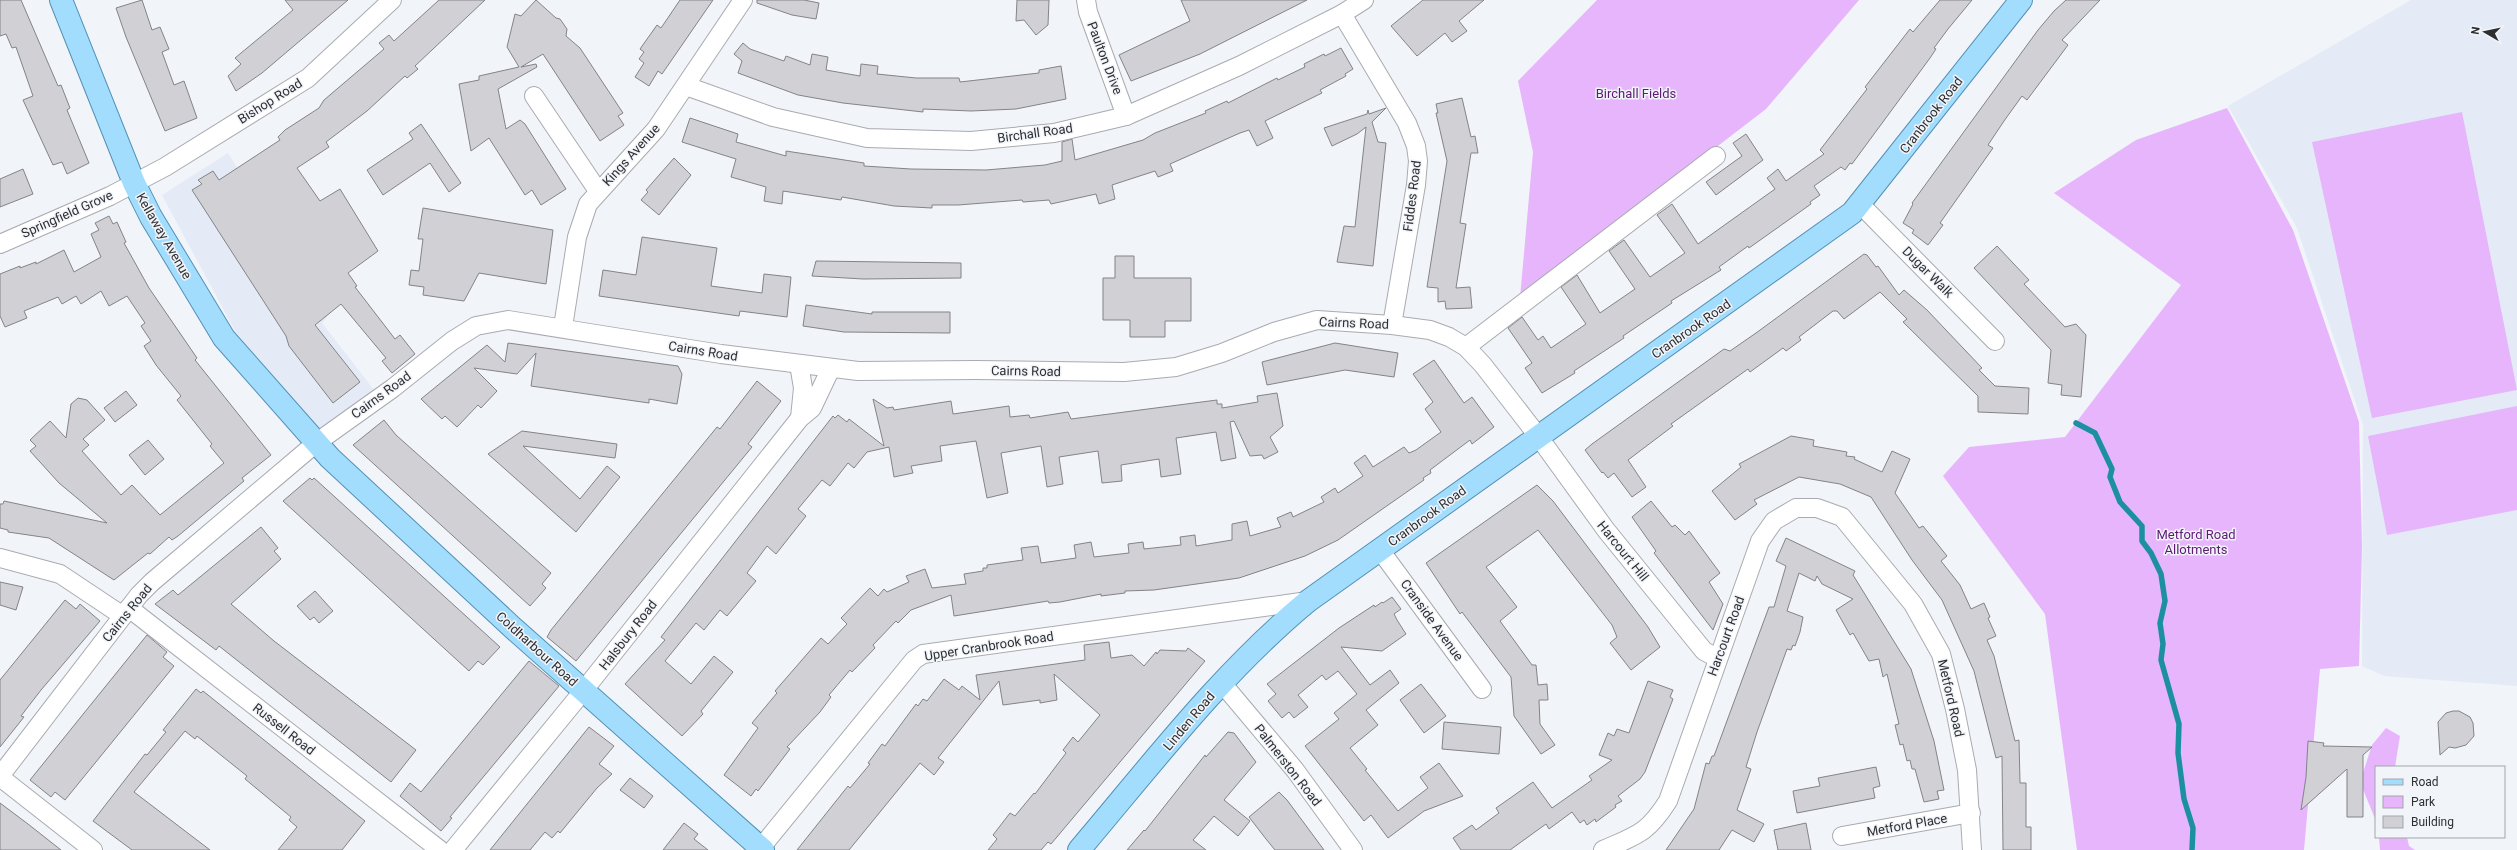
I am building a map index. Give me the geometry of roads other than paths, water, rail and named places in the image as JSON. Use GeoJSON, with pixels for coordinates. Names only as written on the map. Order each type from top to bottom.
{"type":"FeatureCollection","features":[{"type":"Feature","properties":{"kind":"main road","name":"Kellaway Avenue"},"geometry":{"type":"LineString","coordinates":[[61,0],[134,183],[152,217],[224,338],[316,443]]}},
{"type":"Feature","properties":{"kind":"main road","name":"Cranbrook Road"},"geometry":{"type":"LineString","coordinates":[[1308,601],[1538,436],[1817,240],[1861,205],[2022,0]]}},
{"type":"Feature","properties":{"kind":"main road","name":"Coldharbour Road"},"geometry":{"type":"LineString","coordinates":[[316,443],[513,628],[760,849]]}},
{"type":"Feature","properties":{"kind":"main road","name":"Linden Road"},"geometry":{"type":"LineString","coordinates":[[1079,850],[1221,682],[1272,631],[1308,601]]}},
{"type":"Feature","properties":{"kind":"street","name":"Kings Avenue"},"geometry":{"type":"LineString","coordinates":[[563,327],[582,216],[598,191],[656,129],[743,0]]}},
{"type":"Feature","properties":{"kind":"street","name":"Paulton Drive"},"geometry":{"type":"LineString","coordinates":[[1086,0],[1088,12],[1126,116]]}},
{"type":"Feature","properties":{"kind":"street","name":"Birchall Road"},"geometry":{"type":"LineString","coordinates":[[686,86],[773,117],[867,138],[971,141],[1054,133],[1126,116],[1240,66],[1342,14],[1364,0]]}},
{"type":"Feature","properties":{"kind":"street","name":"Bishop Road"},"geometry":{"type":"LineString","coordinates":[[134,183],[165,167],[308,78],[389,1]]}},
{"type":"Feature","properties":{"kind":"street","name":"Fiddes Road"},"geometry":{"type":"LineString","coordinates":[[1342,14],[1407,123],[1416,146],[1418,161],[1416,185],[1392,325]]}},
{"type":"Feature","properties":{"kind":"street"},"geometry":{"type":"LineString","coordinates":[[534,96],[598,191]]}},
{"type":"Feature","properties":{"kind":"street"},"geometry":{"type":"LineString","coordinates":[[1466,347],[1716,156]]}},
{"type":"Feature","properties":{"kind":"street","name":"Springfield Grove"},"geometry":{"type":"LineString","coordinates":[[0,244],[110,196],[134,183]]}},
{"type":"Feature","properties":{"kind":"street","name":"Dugar Walk"},"geometry":{"type":"LineString","coordinates":[[1861,205],[1995,341]]}},
{"type":"Feature","properties":{"kind":"street","name":"Cairns Road"},"geometry":{"type":"LineString","coordinates":[[0,777],[126,612],[152,582],[316,443],[393,388],[452,341],[476,326],[508,320],[563,327],[721,354],[858,371],[975,370],[1124,372],[1176,367],[1222,353],[1274,332],[1317,320],[1392,325],[1430,330],[1448,337],[1466,347],[1483,365],[1538,436]]}},
{"type":"Feature","properties":{"kind":"street"},"geometry":{"type":"LineString","coordinates":[[799,364],[803,388],[800,418]]}},
{"type":"Feature","properties":{"kind":"street","name":"Halsbury Road"},"geometry":{"type":"LineString","coordinates":[[453,850],[584,690],[800,418],[812,408],[831,368]]}},
{"type":"Feature","properties":{"kind":"street","name":"Harcourt Hill"},"geometry":{"type":"LineString","coordinates":[[1538,436],[1606,530],[1704,651],[1717,658]]}},
{"type":"Feature","properties":{"kind":"street","name":"Harcourt Road"},"geometry":{"type":"LineString","coordinates":[[1603,850],[1643,831],[1654,823],[1668,801],[1717,658],[1760,542],[1774,521],[1796,508],[1817,508],[1842,516],[1880,564]]}},
{"type":"Feature","properties":{"kind":"street","name":"Cranside Avenue"},"geometry":{"type":"LineString","coordinates":[[1380,550],[1482,689]]}},
{"type":"Feature","properties":{"kind":"street","name":"Russell Road"},"geometry":{"type":"LineString","coordinates":[[0,558],[41,567],[60,574],[126,612],[440,850]]}},
{"type":"Feature","properties":{"kind":"street","name":"Metford Road"},"geometry":{"type":"LineString","coordinates":[[1880,564],[1913,604],[1941,654],[1967,770],[1971,813],[1972,850]]}},
{"type":"Feature","properties":{"kind":"street","name":"Upper Cranbrook Road"},"geometry":{"type":"LineString","coordinates":[[760,849],[914,660],[923,654],[1308,601]]}},
{"type":"Feature","properties":{"kind":"street","name":"Palmerston Road"},"geometry":{"type":"LineString","coordinates":[[1221,682],[1295,770],[1353,850]]}},
{"type":"Feature","properties":{"kind":"street"},"geometry":{"type":"LineString","coordinates":[[0,777],[93,850]]}},
{"type":"Feature","properties":{"kind":"street","name":"Metford Place"},"geometry":{"type":"LineString","coordinates":[[1842,836],[1971,813]]}},
{"type":"Feature","properties":{"kind":"waterway"},"geometry":{"type":"LineString","coordinates":[[2076,423],[2095,433],[2112,469],[2110,477],[2120,502],[2142,526],[2142,541],[2151,553],[2161,574],[2165,601],[2160,623],[2163,644],[2161,660],[2179,724],[2178,753],[2184,799],[2193,828],[2192,850]]}},
{"type":"Feature","properties":{"kind":"park label","name":"Birchall Fields"},"geometry":{"type":"Point","coordinates":[1636,93]}},
{"type":"Feature","properties":{"kind":"park label","name":"Metford Road Allotments"},"geometry":{"type":"Point","coordinates":[2196,542]}}]}
